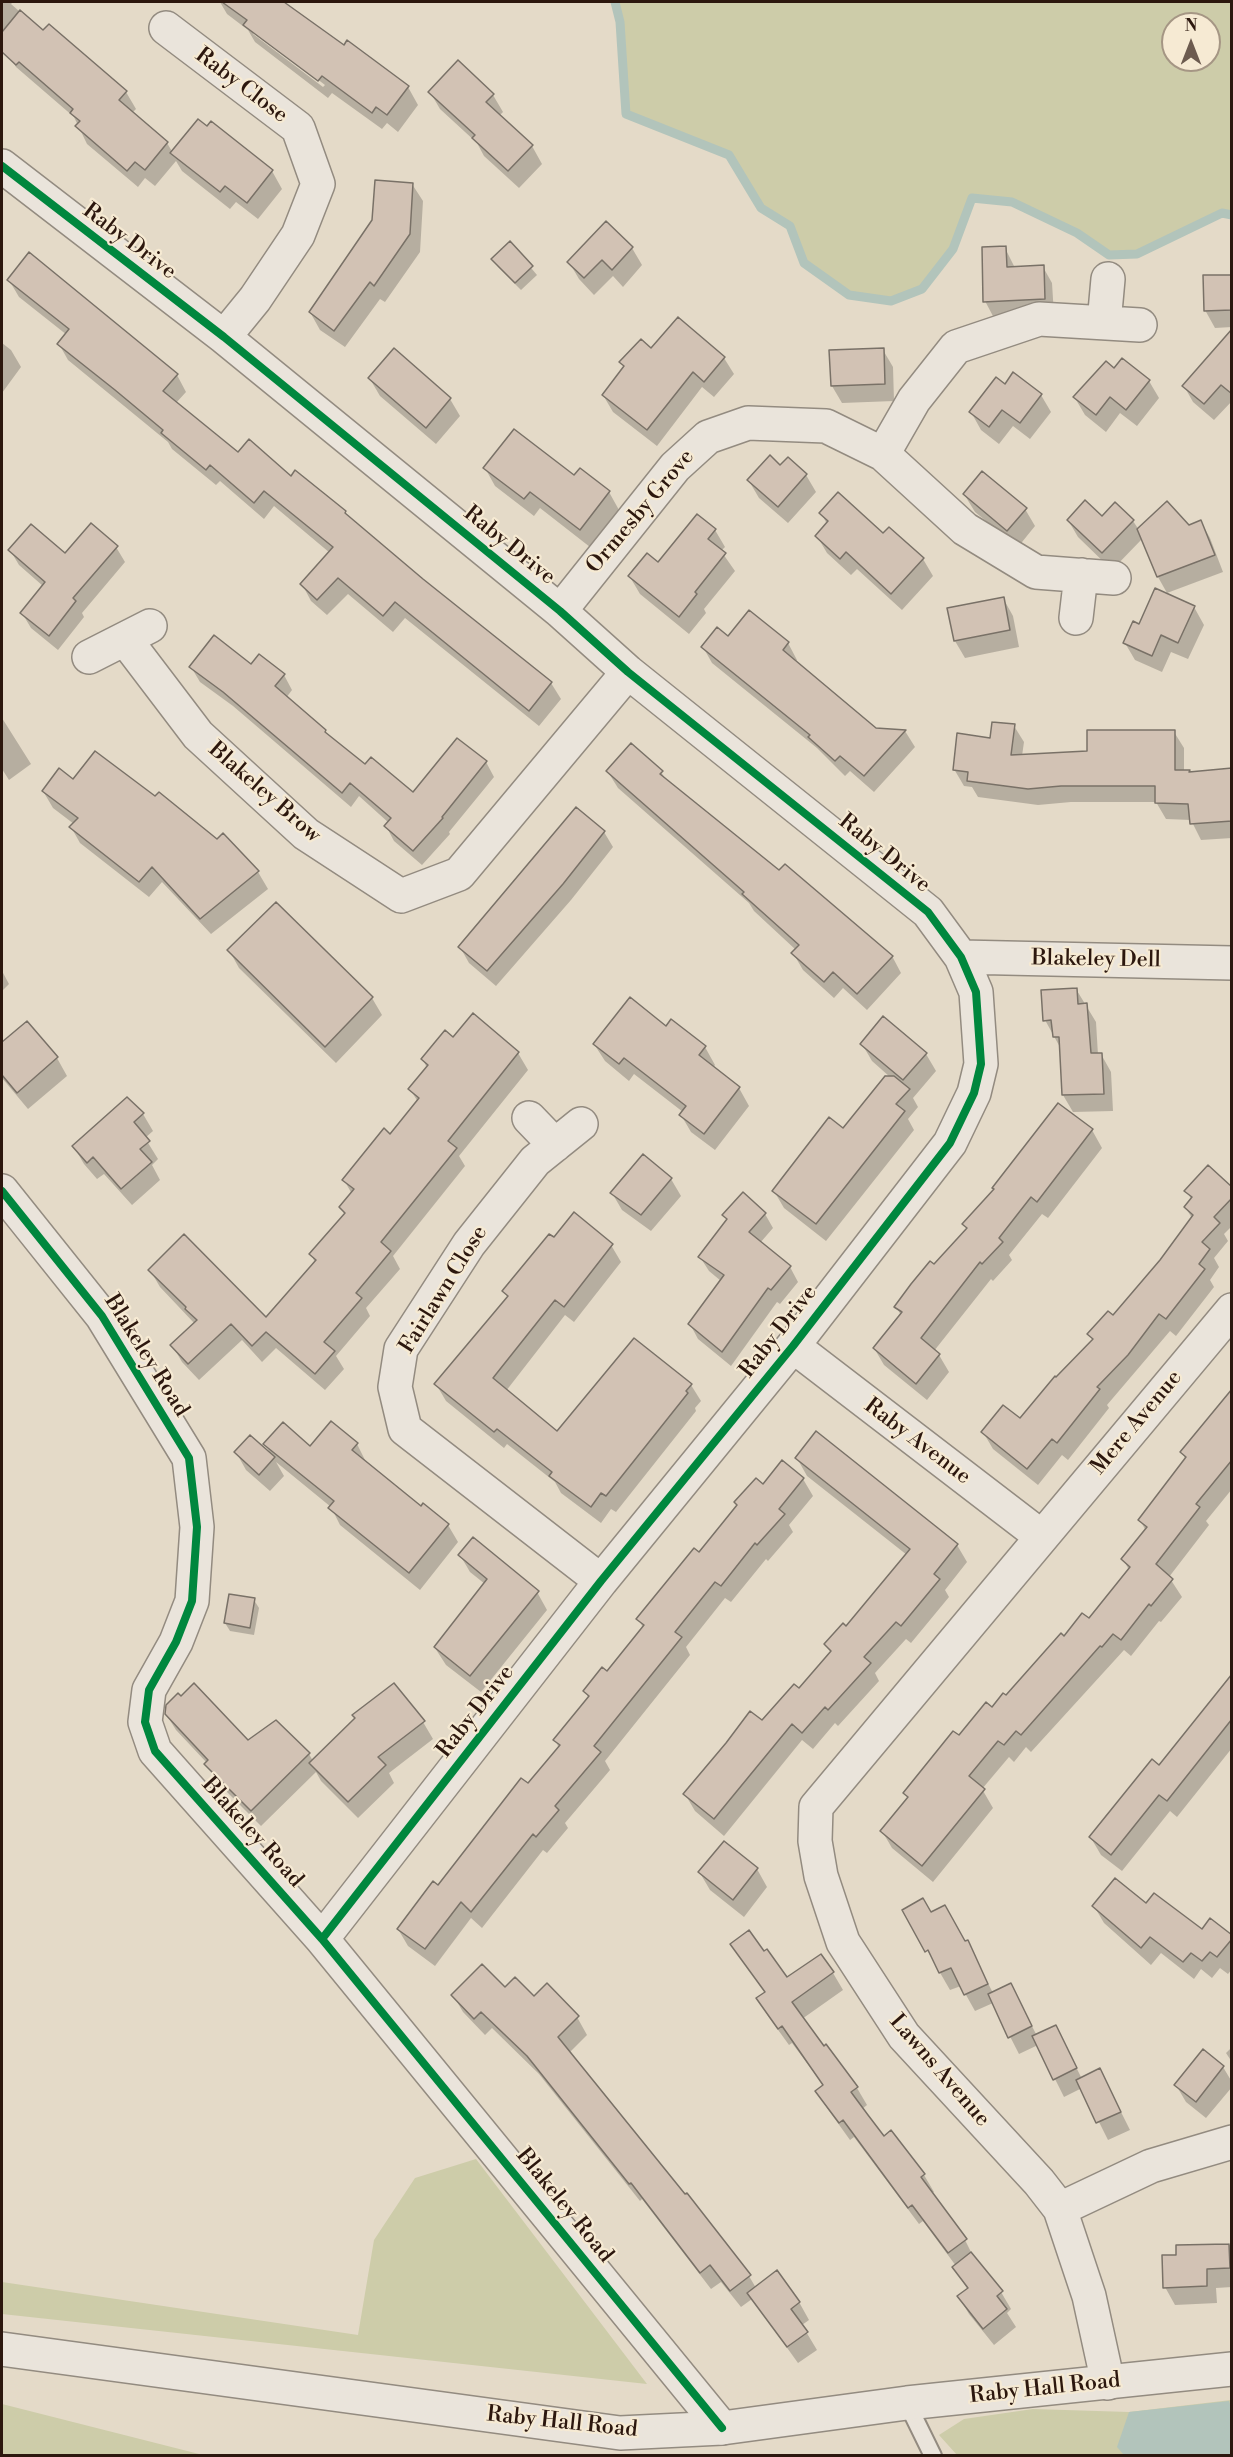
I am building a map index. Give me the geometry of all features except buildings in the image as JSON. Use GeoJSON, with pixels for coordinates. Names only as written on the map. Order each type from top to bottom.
{"type":"FeatureCollection","features":[{"type":"Feature","properties":{"kind":"street","name":"Raby Close"},"geometry":{"type":"LineString","coordinates":[[166,28],[298,128],[318,184],[298,235],[255,299],[224,337]]}},
{"type":"Feature","properties":{"kind":"street","name":"Raby Drive"},"geometry":{"type":"LineString","coordinates":[[3,172],[224,337],[560,611],[628,672],[928,912],[961,957],[975,992],[981,1064],[974,1093],[950,1143],[792,1346],[601,1581],[322,1939]]}},
{"type":"Feature","properties":{"kind":"street"},"geometry":{"type":"LineString","coordinates":[[1104,323],[1108,279]]}},
{"type":"Feature","properties":{"kind":"street"},"geometry":{"type":"LineString","coordinates":[[883,454],[914,400],[956,347],[1039,319],[1140,325]]}},
{"type":"Feature","properties":{"kind":"street","name":"Ormesby Grove"},"geometry":{"type":"LineString","coordinates":[[560,611],[675,467],[708,437],[748,423],[826,426],[883,454],[965,529],[1036,572],[1114,578]]}},
{"type":"Feature","properties":{"kind":"street"},"geometry":{"type":"LineString","coordinates":[[1076,618],[1081,575]]}},
{"type":"Feature","properties":{"kind":"street","name":"Blakeley Brow"},"geometry":{"type":"LineString","coordinates":[[89,657],[137,632],[198,735],[306,834],[401,896],[459,874],[628,672]]}},
{"type":"Feature","properties":{"kind":"street","name":"Blakeley Dell"},"geometry":{"type":"LineString","coordinates":[[961,957],[1232,963]]}},
{"type":"Feature","properties":{"kind":"street"},"geometry":{"type":"LineString","coordinates":[[529,1118],[555,1145]]}},
{"type":"Feature","properties":{"kind":"street","name":"Fairlawn Close"},"geometry":{"type":"LineString","coordinates":[[581,1124],[535,1161],[469,1244],[401,1349],[395,1387],[405,1428],[601,1581]]}},
{"type":"Feature","properties":{"kind":"street","name":"Blakeley Road"},"geometry":{"type":"LineString","coordinates":[[2,1191],[102,1316],[189,1458],[197,1527],[192,1602],[176,1642],[149,1690],[145,1722],[155,1751],[322,1939],[722,2428]]}},
{"type":"Feature","properties":{"kind":"street","name":"Mere Avenue"},"geometry":{"type":"LineString","coordinates":[[1042,1537],[1232,1310]]}},
{"type":"Feature","properties":{"kind":"street","name":"Raby Avenue"},"geometry":{"type":"LineString","coordinates":[[792,1346],[1042,1537]]}},
{"type":"Feature","properties":{"kind":"street","name":"Lawns Avenue"},"geometry":{"type":"LineString","coordinates":[[1042,1537],[816,1807],[815,1841],[821,1876],[843,1942],[866,1979],[904,2036],[1039,2182],[1060,2209],[1089,2296],[1108,2383]]}},
{"type":"Feature","properties":{"kind":"street"},"geometry":{"type":"LineString","coordinates":[[1060,2209],[1152,2166],[1232,2142]]}},
{"type":"Feature","properties":{"kind":"street","name":"Raby Hall Road"},"geometry":{"type":"LineString","coordinates":[[2,2349],[620,2433],[722,2428],[907,2403],[1232,2368]]}},
{"type":"Feature","properties":{"kind":"lane"},"geometry":{"type":"LineString","coordinates":[[907,2403],[933,2456]]}},
{"type":"Feature","properties":{"kind":"green space"},"geometry":{"type":"Polygon","coordinates":[[[615,2],[1231,2],[1231,215],[1222,213],[1137,254],[1109,255],[1077,233],[1013,202],[972,198],[953,249],[922,289],[891,301],[849,295],[804,263],[790,226],[761,208],[729,155],[626,114],[620,22],[615,2]]]}},
{"type":"Feature","properties":{"kind":"green space"},"geometry":{"type":"Polygon","coordinates":[[[476,2159],[647,2384],[2,2314],[2,2282],[358,2335],[374,2240],[415,2178],[476,2159]]]}},
{"type":"Feature","properties":{"kind":"green space"},"geometry":{"type":"Polygon","coordinates":[[[1231,2400],[1231,2455],[957,2455],[939,2435],[964,2419],[1033,2409],[1129,2412],[1231,2400]]]}},
{"type":"Feature","properties":{"kind":"green space"},"geometry":{"type":"Polygon","coordinates":[[[2,2404],[203,2455],[2,2455],[2,2404]]]}},
{"type":"Feature","properties":{"kind":"shaded area"},"geometry":{"type":"Polygon","coordinates":[[[1229,2401],[1232,2410],[1231,2455],[1124,2455],[1117,2447],[1129,2412],[1229,2401]]]}},
{"type":"Feature","properties":{"kind":"waterway"},"geometry":{"type":"LineString","coordinates":[[615,2],[620,22],[626,114],[729,155],[761,208],[790,226],[804,263],[849,295],[891,301],[922,289],[953,249],[972,198],[1012,202],[1077,233],[1109,255],[1137,254],[1222,213],[1232,215]]}},
{"type":"Feature","properties":{"kind":"cycle path"},"geometry":{"type":"LineString","coordinates":[[2,166],[224,337],[560,611],[628,672],[928,912],[961,957],[976,992],[981,1064],[974,1093],[950,1143],[793,1346],[601,1581],[322,1939]]}},
{"type":"Feature","properties":{"kind":"cycle path"},"geometry":{"type":"LineString","coordinates":[[2,1191],[102,1316],[189,1458],[197,1527],[192,1601],[176,1642],[149,1690],[145,1722],[155,1751],[322,1939],[722,2428]]}}]}
